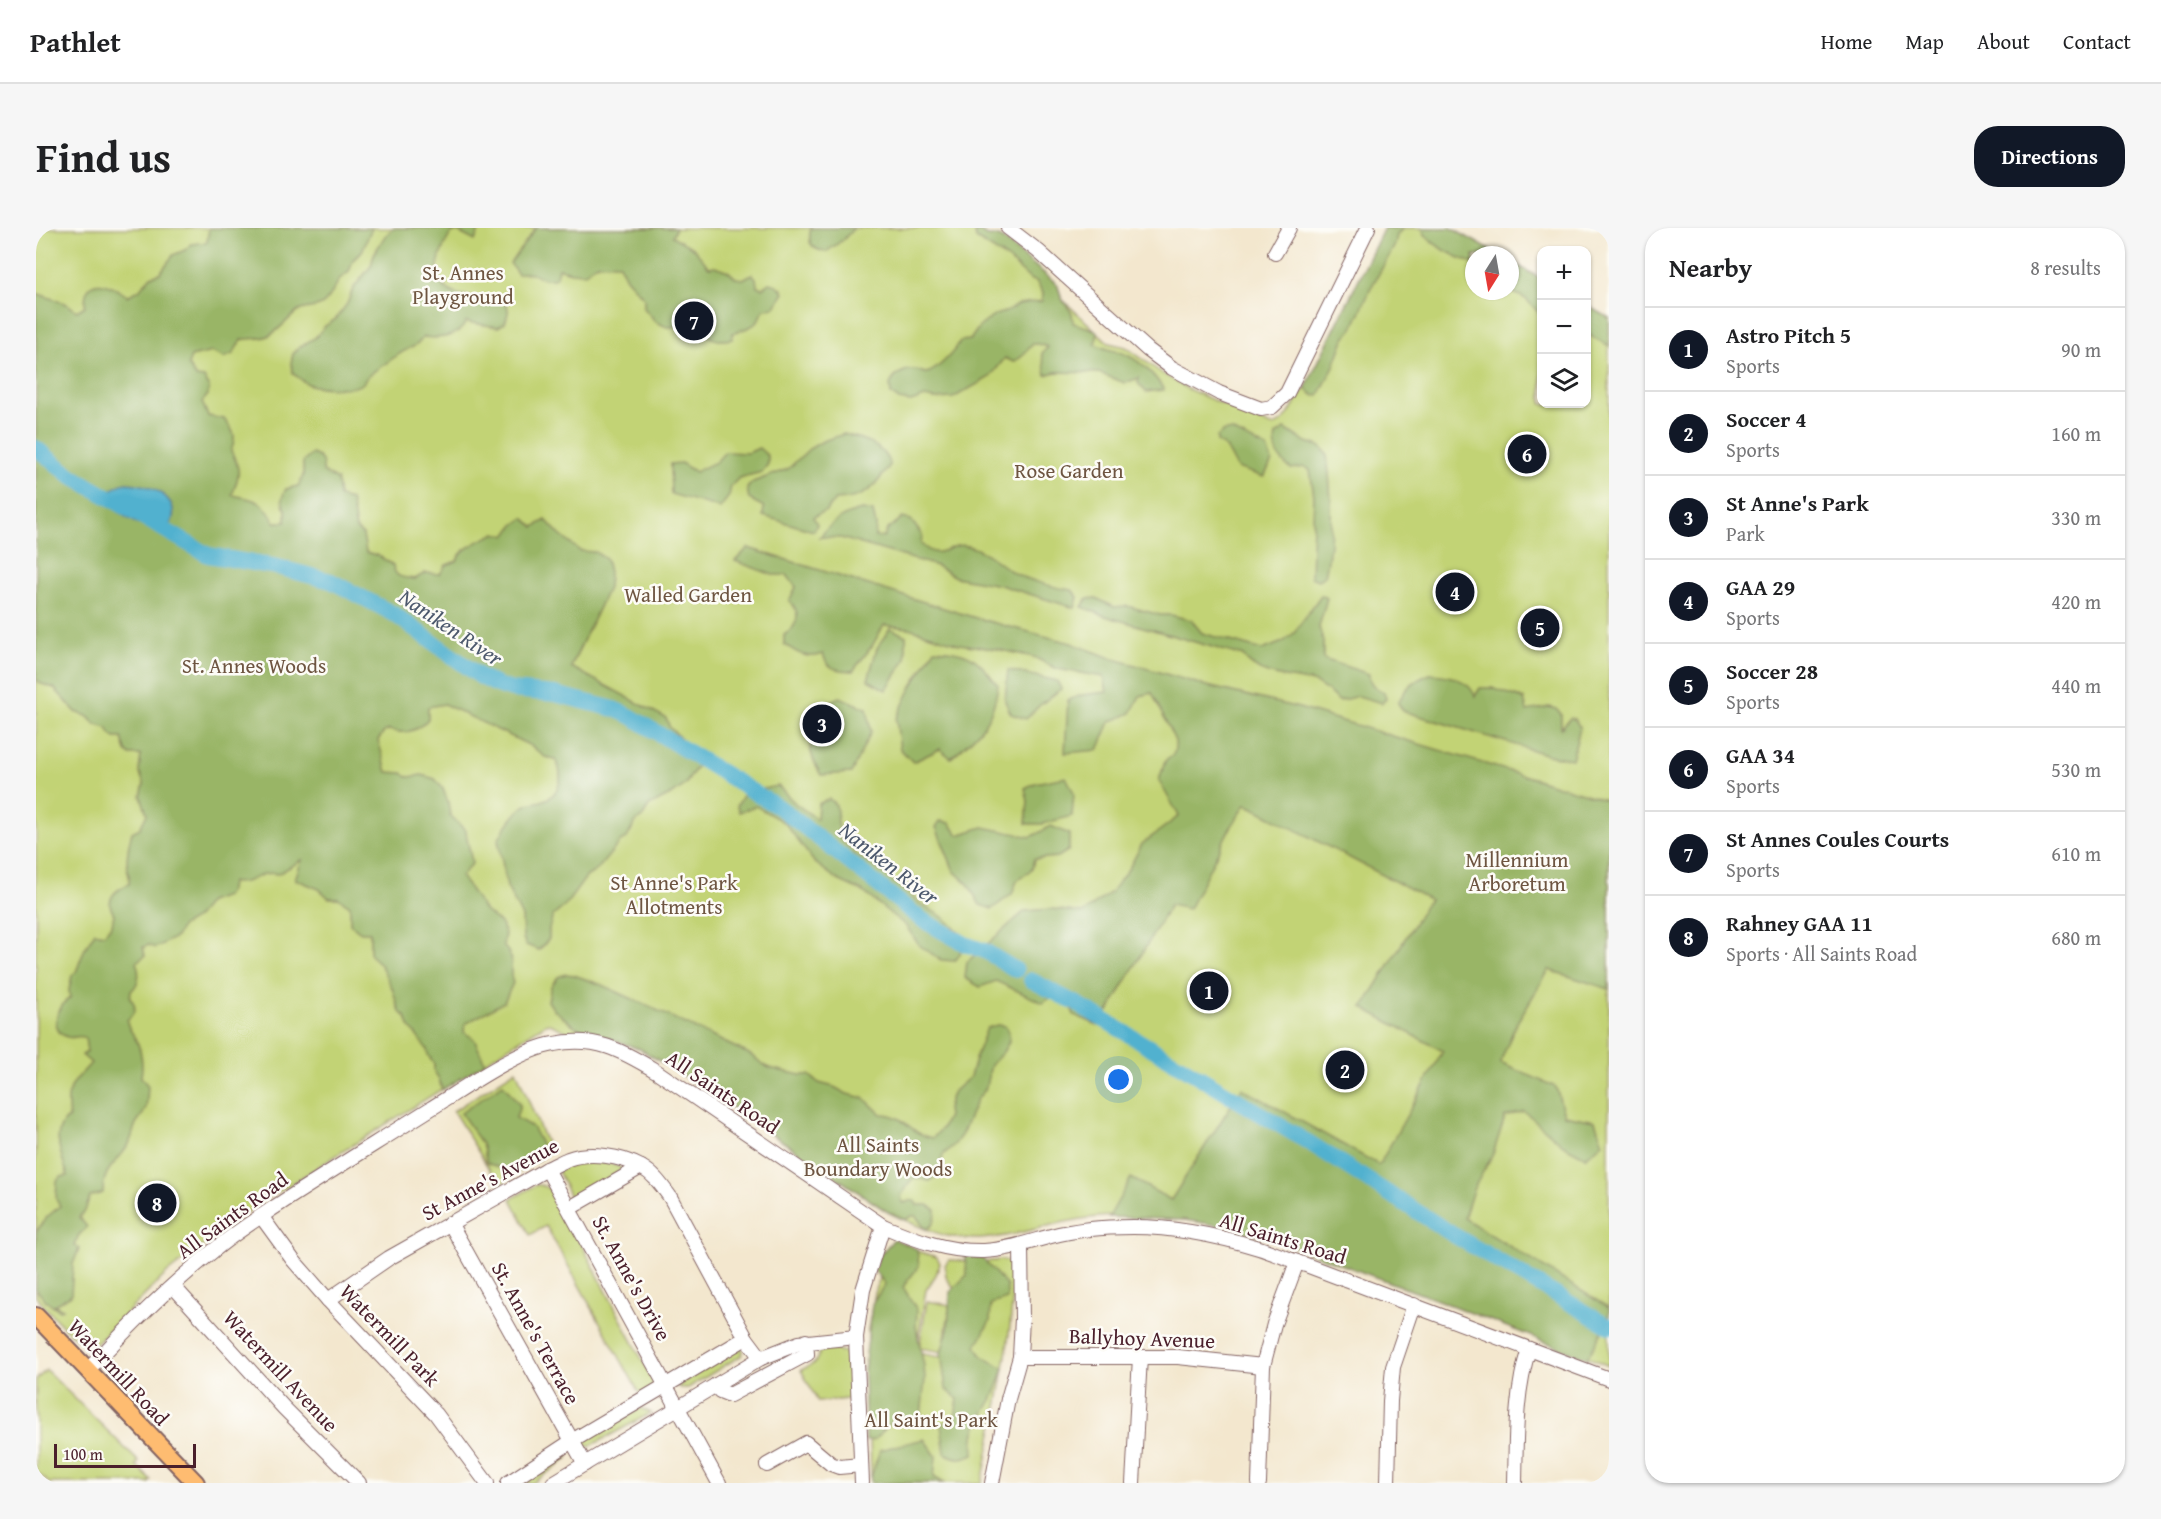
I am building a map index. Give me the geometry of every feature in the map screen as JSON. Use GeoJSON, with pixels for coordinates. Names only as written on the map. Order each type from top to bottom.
{"type":"FeatureCollection","features":[{"type":"Feature","properties":{"kind":"main road","name":"Watermill Road"},"geometry":{"type":"LineString","coordinates":[[36,1316],[196,1483]]}},
{"type":"Feature","properties":{"kind":"street"},"geometry":{"type":"LineString","coordinates":[[1008,228],[1038,250],[1148,350],[1172,368],[1219,393],[1261,409],[1272,407],[1287,393],[1368,228]]}},
{"type":"Feature","properties":{"kind":"street"},"geometry":{"type":"LineString","coordinates":[[1275,252],[1289,228]]}},
{"type":"Feature","properties":{"kind":"street","name":"All Saints Road"},"geometry":{"type":"LineString","coordinates":[[88,1370],[127,1329],[213,1250],[261,1216],[505,1064],[540,1046],[577,1041],[611,1046],[656,1071],[883,1226],[925,1242],[954,1250],[987,1251],[1082,1230],[1133,1227],[1157,1228],[1240,1243],[1414,1305],[1609,1379]]}},
{"type":"Feature","properties":{"kind":"street","name":"St Anne's Avenue"},"geometry":{"type":"LineString","coordinates":[[328,1300],[389,1258],[547,1169],[570,1158],[591,1155],[617,1158],[641,1167],[658,1180],[670,1197],[746,1338],[760,1358]]}},
{"type":"Feature","properties":{"kind":"street"},"geometry":{"type":"LineString","coordinates":[[570,1208],[641,1167]]}},
{"type":"Feature","properties":{"kind":"street","name":"St. Anne's Drive"},"geometry":{"type":"LineString","coordinates":[[547,1169],[719,1483]]}},
{"type":"Feature","properties":{"kind":"street","name":"Watermill Park"},"geometry":{"type":"LineString","coordinates":[[261,1216],[292,1260],[436,1414],[487,1483]]}},
{"type":"Feature","properties":{"kind":"street","name":"St. Anne's Terrace"},"geometry":{"type":"LineString","coordinates":[[450,1223],[585,1464]]}},
{"type":"Feature","properties":{"kind":"street"},"geometry":{"type":"LineString","coordinates":[[861,1483],[856,1337],[863,1290],[883,1226]]}},
{"type":"Feature","properties":{"kind":"street"},"geometry":{"type":"LineString","coordinates":[[992,1483],[1008,1399],[1020,1357],[1021,1245]]}},
{"type":"Feature","properties":{"kind":"street"},"geometry":{"type":"LineString","coordinates":[[1260,1483],[1263,1366],[1274,1324],[1297,1262]]}},
{"type":"Feature","properties":{"kind":"street","name":"Watermill Avenue"},"geometry":{"type":"LineString","coordinates":[[173,1286],[284,1408],[359,1483]]}},
{"type":"Feature","properties":{"kind":"street"},"geometry":{"type":"LineString","coordinates":[[1388,1483],[1393,1367],[1414,1305]]}},
{"type":"Feature","properties":{"kind":"street"},"geometry":{"type":"LineString","coordinates":[[553,1483],[760,1358],[806,1341],[856,1337]]}},
{"type":"Feature","properties":{"kind":"street"},"geometry":{"type":"LineString","coordinates":[[508,1483],[572,1441],[746,1338]]}},
{"type":"Feature","properties":{"kind":"street"},"geometry":{"type":"LineString","coordinates":[[716,1385],[720,1391],[730,1395],[807,1354],[806,1341]]}},
{"type":"Feature","properties":{"kind":"street"},"geometry":{"type":"LineString","coordinates":[[1515,1483],[1518,1415],[1529,1349]]}},
{"type":"Feature","properties":{"kind":"street","name":"Ballyhoy Avenue"},"geometry":{"type":"LineString","coordinates":[[1020,1357],[1178,1357],[1263,1366]]}},
{"type":"Feature","properties":{"kind":"street"},"geometry":{"type":"LineString","coordinates":[[1132,1483],[1140,1357]]}},
{"type":"Feature","properties":{"kind":"street"},"geometry":{"type":"LineString","coordinates":[[767,1465],[806,1443],[831,1464],[840,1467],[861,1465]]}},
{"type":"Feature","properties":{"kind":"green space"},"geometry":{"type":"Polygon","coordinates":[[[41,228],[974,228],[987,236],[1001,238],[1057,284],[1062,299],[1109,343],[1126,347],[1186,388],[1271,426],[1277,425],[1287,417],[1305,389],[1384,228],[1451,228],[1483,246],[1465,246],[1465,300],[1519,300],[1519,266],[1537,277],[1537,408],[1591,408],[1591,307],[1609,318],[1609,1366],[1308,1252],[1260,1236],[1210,1224],[1159,1217],[1106,1216],[983,1239],[958,1238],[937,1233],[888,1212],[641,1047],[602,1033],[573,1034],[547,1023],[254,1207],[166,1274],[94,1346],[80,1341],[63,1327],[36,1297],[36,232],[41,228]]]}},
{"type":"Feature","properties":{"kind":"green space","name":"St. Annes Woods"},"geometry":{"type":"Polygon","coordinates":[[[209,228],[372,228],[362,251],[353,260],[349,272],[341,278],[323,304],[297,312],[268,336],[241,340],[233,354],[224,358],[212,352],[191,357],[188,365],[196,377],[204,378],[209,386],[208,395],[202,402],[208,416],[224,419],[234,434],[231,451],[238,472],[232,495],[258,502],[275,522],[286,522],[286,510],[282,500],[284,492],[286,489],[298,486],[303,476],[303,462],[312,454],[315,455],[322,460],[323,472],[337,480],[339,497],[351,500],[356,529],[363,535],[366,552],[379,556],[393,565],[398,575],[415,579],[425,573],[440,574],[446,565],[457,561],[467,548],[496,533],[506,536],[514,525],[524,518],[534,527],[546,520],[580,551],[595,552],[606,559],[609,572],[608,588],[571,667],[666,718],[670,728],[697,754],[698,765],[685,785],[649,806],[635,823],[627,838],[619,843],[597,870],[586,877],[565,906],[553,916],[549,928],[549,939],[539,950],[526,945],[523,938],[522,917],[507,887],[498,840],[524,806],[542,801],[554,794],[560,777],[555,759],[545,757],[531,746],[444,704],[428,707],[428,719],[415,729],[406,732],[389,730],[384,732],[378,740],[387,772],[402,773],[409,777],[422,775],[435,779],[443,789],[450,815],[466,831],[472,864],[461,876],[484,910],[500,923],[505,933],[503,946],[510,955],[513,983],[504,1002],[465,1024],[464,1032],[474,1039],[485,1063],[442,1090],[427,1049],[409,1026],[406,1017],[400,1012],[392,988],[380,964],[370,955],[370,932],[361,932],[350,924],[350,906],[338,898],[329,898],[319,889],[295,879],[302,860],[278,874],[266,874],[244,882],[231,882],[226,896],[209,902],[196,918],[182,926],[176,937],[155,948],[149,945],[143,947],[145,956],[136,962],[138,977],[130,998],[134,1009],[127,1020],[141,1052],[141,1077],[148,1086],[146,1107],[136,1124],[129,1144],[105,1177],[103,1193],[90,1197],[85,1211],[79,1217],[87,1227],[79,1235],[74,1245],[79,1249],[73,1264],[71,1295],[54,1305],[63,1309],[59,1310],[44,1299],[36,1289],[36,1232],[47,1217],[60,1206],[56,1199],[57,1181],[61,1177],[68,1176],[58,1137],[63,1123],[69,1118],[68,1099],[71,1087],[91,1063],[82,1055],[87,1052],[85,1038],[67,1037],[61,1034],[56,1023],[62,1006],[70,998],[72,975],[76,972],[85,948],[95,932],[104,934],[112,925],[114,914],[110,904],[112,896],[129,884],[127,861],[132,832],[140,828],[147,814],[141,796],[144,784],[139,771],[141,755],[130,755],[126,751],[122,738],[115,738],[107,728],[95,724],[87,716],[76,712],[54,688],[36,679],[36,293],[67,304],[77,311],[85,306],[87,291],[95,284],[107,285],[127,296],[139,290],[151,276],[160,273],[173,255],[192,244],[207,242],[209,228]]]}},
{"type":"Feature","properties":{"kind":"green space"},"geometry":{"type":"Polygon","coordinates":[[[394,228],[480,228],[475,241],[458,232],[451,233],[440,256],[438,276],[447,290],[483,299],[500,299],[506,304],[508,310],[505,323],[498,327],[466,322],[458,331],[448,336],[423,337],[415,345],[375,370],[358,386],[344,388],[306,383],[293,374],[291,363],[293,354],[336,319],[347,304],[353,289],[371,266],[374,254],[385,236],[394,228]]]}},
{"type":"Feature","properties":{"kind":"green space"},"geometry":{"type":"Polygon","coordinates":[[[536,228],[676,228],[672,236],[693,248],[709,267],[715,266],[728,271],[736,278],[743,279],[752,274],[756,278],[757,286],[762,288],[769,283],[774,284],[784,293],[775,307],[764,310],[755,324],[733,333],[732,339],[714,339],[709,336],[708,330],[678,325],[667,327],[656,322],[644,308],[644,298],[626,278],[619,264],[597,264],[585,273],[558,268],[556,278],[550,279],[529,273],[518,274],[510,263],[536,228]]]}},
{"type":"Feature","properties":{"kind":"green space"},"geometry":{"type":"Polygon","coordinates":[[[811,228],[854,228],[844,239],[826,252],[811,244],[811,228]]]}},
{"type":"Feature","properties":{"kind":"green space"},"geometry":{"type":"Polygon","coordinates":[[[1384,228],[1403,228],[1397,235],[1395,245],[1372,286],[1353,328],[1344,339],[1334,366],[1319,395],[1315,396],[1305,389],[1384,228]]]}},
{"type":"Feature","properties":{"kind":"green space"},"geometry":{"type":"Polygon","coordinates":[[[1422,228],[1451,228],[1483,246],[1465,246],[1465,260],[1436,245],[1422,228]]]}},
{"type":"Feature","properties":{"kind":"green space"},"geometry":{"type":"Polygon","coordinates":[[[977,230],[987,236],[1001,238],[1057,284],[1062,299],[1072,313],[1073,323],[1093,329],[1098,333],[1095,344],[1122,353],[1140,363],[1164,390],[1146,392],[1138,383],[1139,378],[1125,383],[1099,373],[1056,372],[1046,375],[1042,353],[1048,347],[1033,344],[1020,358],[1013,362],[1005,358],[990,377],[953,398],[925,397],[911,402],[899,400],[891,394],[890,385],[900,373],[908,370],[930,372],[945,360],[960,341],[970,340],[979,327],[995,315],[1019,304],[1042,301],[1043,293],[1036,281],[1031,280],[1008,259],[976,239],[977,230]]]}},
{"type":"Feature","properties":{"kind":"green space"},"geometry":{"type":"Polygon","coordinates":[[[1519,266],[1537,277],[1537,311],[1526,299],[1519,296],[1519,266]]]}},
{"type":"Feature","properties":{"kind":"green space"},"geometry":{"type":"Polygon","coordinates":[[[1591,307],[1609,318],[1609,346],[1591,336],[1591,307]]]}},
{"type":"Feature","properties":{"kind":"green space"},"geometry":{"type":"Polygon","coordinates":[[[1285,429],[1302,440],[1321,447],[1327,455],[1331,531],[1325,576],[1318,580],[1311,577],[1314,496],[1310,470],[1305,467],[1291,469],[1280,458],[1275,445],[1276,435],[1285,429]]]}},
{"type":"Feature","properties":{"kind":"green space"},"geometry":{"type":"Polygon","coordinates":[[[1224,431],[1232,431],[1267,448],[1272,461],[1264,477],[1237,468],[1227,449],[1217,442],[1217,437],[1224,431]]]}},
{"type":"Feature","properties":{"kind":"green space"},"geometry":{"type":"Polygon","coordinates":[[[844,434],[872,444],[883,452],[890,465],[879,480],[861,495],[835,500],[826,511],[813,517],[817,524],[814,531],[763,516],[764,507],[749,499],[747,488],[753,482],[788,469],[809,449],[823,441],[844,434]]]}},
{"type":"Feature","properties":{"kind":"green space"},"geometry":{"type":"Polygon","coordinates":[[[759,448],[768,456],[768,464],[762,472],[739,478],[731,486],[729,496],[720,508],[671,494],[670,464],[681,463],[695,472],[716,462],[725,452],[748,453],[759,448]]]}},
{"type":"Feature","properties":{"kind":"green space"},"geometry":{"type":"Polygon","coordinates":[[[862,510],[873,512],[876,525],[875,537],[884,537],[887,530],[902,518],[911,520],[922,535],[921,544],[928,550],[939,552],[961,545],[974,548],[1022,577],[1072,590],[1078,597],[1075,608],[1000,585],[955,577],[937,566],[841,538],[820,537],[838,519],[862,510]]]}},
{"type":"Feature","properties":{"kind":"green space","name":"Millennium Arboretum"},"geometry":{"type":"Polygon","coordinates":[[[748,548],[976,618],[1071,643],[1108,657],[1203,685],[1299,708],[1609,801],[1609,989],[1549,970],[1516,1024],[1500,1063],[1556,1087],[1564,1115],[1595,1121],[1603,1143],[1586,1157],[1563,1145],[1524,1111],[1505,1117],[1493,1154],[1473,1190],[1464,1218],[1609,1308],[1609,1320],[1587,1358],[1278,1241],[1223,1226],[1185,1220],[1109,1217],[1131,1178],[1171,1200],[1242,1088],[1379,1165],[1443,1051],[1363,1008],[1429,899],[1246,804],[1228,832],[1189,909],[1170,905],[1100,1026],[1074,1015],[1063,989],[1043,1003],[996,981],[980,987],[965,978],[967,962],[1025,911],[1052,909],[1083,913],[1111,892],[1129,868],[1142,844],[1179,816],[1159,781],[1165,761],[1174,753],[1175,741],[1152,693],[1140,696],[1131,713],[1110,722],[1098,750],[1065,753],[1068,700],[1082,695],[1107,692],[1104,677],[1057,669],[1034,657],[959,644],[909,628],[884,625],[853,671],[831,667],[823,654],[807,656],[784,644],[784,635],[793,628],[797,619],[796,610],[789,601],[796,587],[787,575],[773,575],[735,561],[748,548]]]}},
{"type":"Feature","properties":{"kind":"green space"},"geometry":{"type":"Polygon","coordinates":[[[1321,595],[1327,598],[1319,627],[1323,641],[1323,659],[1369,674],[1373,685],[1384,692],[1386,699],[1382,703],[1358,696],[1339,701],[1315,683],[1266,672],[1257,668],[1243,656],[1105,616],[1082,607],[1087,599],[1096,598],[1114,607],[1127,606],[1160,615],[1171,615],[1191,620],[1202,633],[1262,650],[1283,642],[1294,633],[1321,595]]]}},
{"type":"Feature","properties":{"kind":"green space"},"geometry":{"type":"Polygon","coordinates":[[[890,628],[906,636],[906,659],[886,690],[868,680],[877,648],[890,628]]]}},
{"type":"Feature","properties":{"kind":"green space"},"geometry":{"type":"Polygon","coordinates":[[[935,649],[965,654],[978,662],[998,685],[996,698],[988,718],[977,734],[951,758],[940,749],[913,762],[900,749],[896,719],[912,686],[935,649]]]}},
{"type":"Feature","properties":{"kind":"green space"},"geometry":{"type":"Polygon","coordinates":[[[1008,670],[1057,681],[1061,689],[1026,719],[1011,714],[1005,701],[1008,670]]]}},
{"type":"Feature","properties":{"kind":"green space"},"geometry":{"type":"Polygon","coordinates":[[[1430,674],[1444,675],[1462,681],[1468,685],[1475,696],[1480,688],[1492,688],[1524,699],[1527,711],[1549,707],[1557,709],[1561,714],[1561,728],[1570,718],[1575,719],[1580,728],[1572,759],[1552,756],[1403,711],[1398,703],[1404,693],[1415,682],[1430,674]]]}},
{"type":"Feature","properties":{"kind":"green space"},"geometry":{"type":"Polygon","coordinates":[[[839,697],[867,708],[871,732],[851,773],[821,775],[810,748],[811,733],[821,706],[839,697]]]}},
{"type":"Feature","properties":{"kind":"green space"},"geometry":{"type":"Polygon","coordinates":[[[1066,777],[1074,793],[1072,816],[1042,824],[1026,824],[1028,801],[1025,788],[1035,783],[1066,777]]]}},
{"type":"Feature","properties":{"kind":"green space"},"geometry":{"type":"Polygon","coordinates":[[[778,786],[796,804],[817,819],[818,804],[829,799],[836,805],[840,838],[854,853],[924,906],[943,917],[963,935],[960,954],[955,961],[941,960],[919,945],[906,926],[862,891],[838,880],[814,862],[785,823],[756,806],[739,812],[737,806],[745,792],[778,786]]]}},
{"type":"Feature","properties":{"kind":"green space"},"geometry":{"type":"Polygon","coordinates":[[[940,821],[950,823],[958,835],[983,827],[1031,837],[1051,826],[1069,834],[1069,850],[1058,857],[1034,859],[1032,869],[1017,881],[1012,894],[992,909],[980,905],[968,884],[954,871],[936,827],[940,821]]]}},
{"type":"Feature","properties":{"kind":"green space","name":"All Saints Boundary Woods"},"geometry":{"type":"Polygon","coordinates":[[[566,974],[602,985],[650,1007],[749,1054],[769,1068],[809,1075],[819,1083],[864,1098],[881,1114],[896,1117],[919,1133],[933,1138],[942,1128],[948,1116],[947,1109],[952,1093],[970,1077],[987,1028],[997,1025],[1005,1026],[1009,1032],[1009,1042],[991,1065],[985,1090],[977,1099],[962,1134],[943,1155],[941,1165],[944,1171],[930,1181],[912,1179],[901,1196],[903,1203],[914,1200],[917,1205],[928,1205],[936,1210],[934,1222],[925,1229],[916,1216],[905,1220],[888,1212],[708,1091],[640,1049],[576,1027],[554,1010],[548,1001],[551,986],[558,977],[566,974]]]}},
{"type":"Feature","properties":{"kind":"green space"},"geometry":{"type":"Polygon","coordinates":[[[516,1070],[546,1143],[546,1155],[499,1185],[453,1111],[516,1070]]]}},
{"type":"Feature","properties":{"kind":"green space"},"geometry":{"type":"Polygon","coordinates":[[[503,1084],[520,1105],[516,1118],[532,1127],[544,1149],[536,1161],[512,1173],[487,1163],[482,1144],[461,1113],[503,1084]]]}},
{"type":"Feature","properties":{"kind":"green space"},"geometry":{"type":"Polygon","coordinates":[[[590,1161],[608,1163],[625,1169],[571,1199],[558,1171],[573,1163],[590,1161]]]}},
{"type":"Feature","properties":{"kind":"green space"},"geometry":{"type":"Polygon","coordinates":[[[536,1185],[548,1188],[561,1205],[656,1386],[641,1396],[546,1226],[530,1235],[511,1199],[536,1185]]]}},
{"type":"Feature","properties":{"kind":"green space"},"geometry":{"type":"Polygon","coordinates":[[[894,1239],[917,1249],[919,1266],[903,1287],[917,1310],[916,1327],[925,1379],[921,1416],[905,1426],[892,1422],[874,1440],[866,1441],[864,1372],[872,1304],[885,1284],[874,1270],[879,1256],[894,1239]]]}},
{"type":"Feature","properties":{"kind":"green space","name":"All Saint's Park"},"geometry":{"type":"Polygon","coordinates":[[[894,1244],[937,1257],[940,1263],[936,1275],[926,1290],[916,1353],[946,1358],[956,1292],[946,1277],[945,1265],[949,1260],[1008,1261],[1012,1276],[1009,1333],[982,1483],[871,1483],[868,1329],[875,1293],[889,1247],[894,1244]]]}},
{"type":"Feature","properties":{"kind":"green space"},"geometry":{"type":"Polygon","coordinates":[[[965,1256],[982,1258],[1007,1286],[1007,1299],[991,1304],[990,1321],[976,1346],[983,1357],[1004,1368],[994,1396],[975,1431],[974,1454],[960,1458],[945,1453],[941,1425],[955,1416],[958,1399],[946,1389],[941,1353],[948,1329],[950,1292],[967,1275],[965,1256]]]}},
{"type":"Feature","properties":{"kind":"green space"},"geometry":{"type":"Polygon","coordinates":[[[927,1301],[950,1305],[943,1352],[919,1348],[927,1301]]]}},
{"type":"Feature","properties":{"kind":"green space"},"geometry":{"type":"Polygon","coordinates":[[[741,1346],[742,1355],[688,1388],[677,1386],[741,1346]]]}},
{"type":"Feature","properties":{"kind":"green space"},"geometry":{"type":"Polygon","coordinates":[[[821,1350],[845,1352],[849,1360],[850,1396],[847,1399],[818,1402],[801,1370],[815,1363],[821,1350]]]}},
{"type":"Feature","properties":{"kind":"green space"},"geometry":{"type":"Polygon","coordinates":[[[46,1370],[139,1462],[136,1465],[151,1480],[149,1483],[49,1483],[36,1471],[36,1380],[46,1370]]]}},
{"type":"Feature","properties":{"kind":"green space"},"geometry":{"type":"Polygon","coordinates":[[[641,1408],[651,1413],[589,1447],[583,1445],[581,1439],[641,1408]]]}},
{"type":"Feature","properties":{"kind":"green space"},"geometry":{"type":"Polygon","coordinates":[[[924,1439],[936,1456],[934,1477],[944,1483],[871,1483],[880,1450],[924,1439]]]}},
{"type":"Feature","properties":{"kind":"green space"},"geometry":{"type":"Polygon","coordinates":[[[562,1452],[568,1452],[568,1458],[533,1483],[513,1483],[562,1452]]]}},
{"type":"Feature","properties":{"kind":"water"},"geometry":{"type":"Polygon","coordinates":[[[126,483],[153,489],[168,499],[173,514],[171,524],[163,527],[145,526],[118,511],[108,497],[115,487],[126,483]]]}},
{"type":"Feature","properties":{"kind":"waterway","name":"Naniken River"},"geometry":{"type":"LineString","coordinates":[[36,448],[70,475],[208,555],[277,567],[331,581],[394,614],[481,677],[497,685],[512,690],[555,694],[614,709],[630,716],[783,810],[921,919],[965,944],[985,951],[1016,970]]}},
{"type":"Feature","properties":{"kind":"waterway"},"geometry":{"type":"LineString","coordinates":[[1031,980],[1071,1001]]}},
{"type":"Feature","properties":{"kind":"waterway"},"geometry":{"type":"LineString","coordinates":[[1074,1002],[1316,1147],[1452,1234],[1609,1326]]}},
{"type":"Feature","properties":{"kind":"place","name":"St Annes Coules Courts"},"geometry":{"type":"Point","coordinates":[694,321]}},
{"type":"Feature","properties":{"kind":"place","name":"GAA 34"},"geometry":{"type":"Point","coordinates":[1527,454]}},
{"type":"Feature","properties":{"kind":"place","name":"GAA 29"},"geometry":{"type":"Point","coordinates":[1455,592]}},
{"type":"Feature","properties":{"kind":"place","name":"Soccer 28"},"geometry":{"type":"Point","coordinates":[1540,628]}},
{"type":"Feature","properties":{"kind":"place","name":"St Anne's Park"},"geometry":{"type":"Point","coordinates":[822,724]}},
{"type":"Feature","properties":{"kind":"place","name":"Astro Pitch 5"},"geometry":{"type":"Point","coordinates":[1209,991]}},
{"type":"Feature","properties":{"kind":"place","name":"Soccer 4"},"geometry":{"type":"Point","coordinates":[1345,1070]}},
{"type":"Feature","properties":{"kind":"place","name":"Rahney GAA 11"},"geometry":{"type":"Point","coordinates":[157,1203]}},
{"type":"Feature","properties":{"kind":"park label","name":"St. Annes Playground"},"geometry":{"type":"Point","coordinates":[463,284]}},
{"type":"Feature","properties":{"kind":"park label","name":"Rose Garden"},"geometry":{"type":"Point","coordinates":[1069,470]}},
{"type":"Feature","properties":{"kind":"park label","name":"Walled Garden"},"geometry":{"type":"Point","coordinates":[688,594]}},
{"type":"Feature","properties":{"kind":"park label","name":"St Anne's Park Allotments"},"geometry":{"type":"Point","coordinates":[674,894]}}]}
